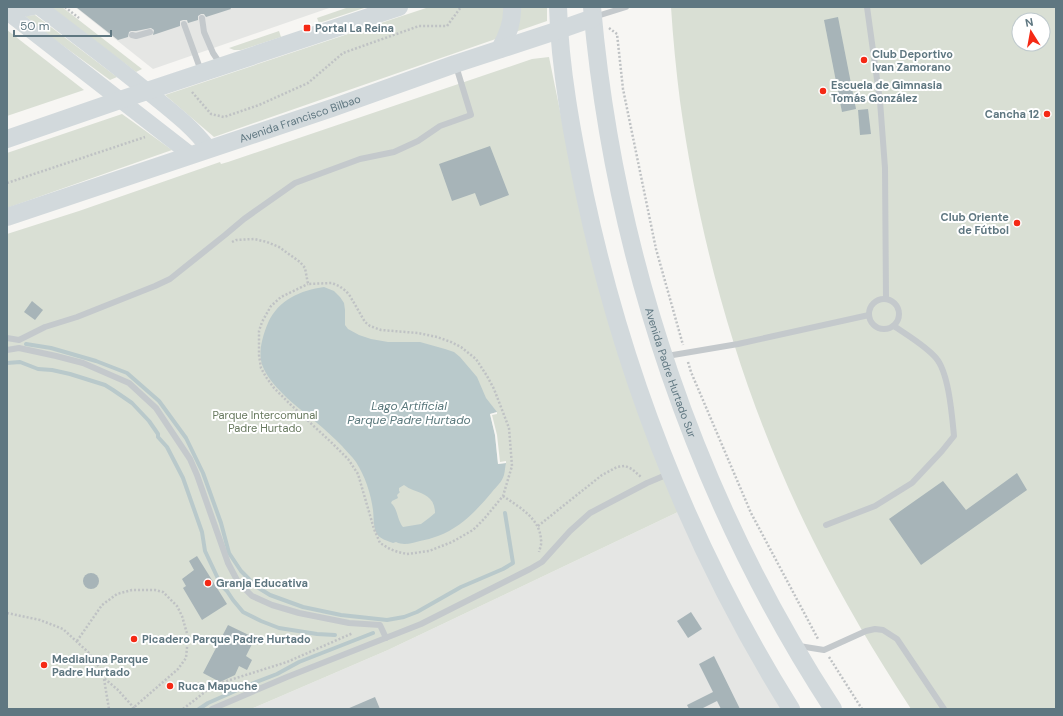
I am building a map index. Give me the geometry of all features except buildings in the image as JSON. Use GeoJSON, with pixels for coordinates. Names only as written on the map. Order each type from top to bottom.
{"type":"FeatureCollection","features":[{"type":"Feature","properties":{"kind":"main road"},"geometry":{"type":"LineString","coordinates":[[7,11],[33,7]]}},
{"type":"Feature","properties":{"kind":"main road"},"geometry":{"type":"LineString","coordinates":[[38,7],[132,78],[198,135],[208,149]]}},
{"type":"Feature","properties":{"kind":"main road"},"geometry":{"type":"LineString","coordinates":[[7,140],[120,100],[399,7]]}},
{"type":"Feature","properties":{"kind":"main road"},"geometry":{"type":"LineString","coordinates":[[500,49],[511,25],[513,16],[512,7]]}},
{"type":"Feature","properties":{"kind":"main road"},"geometry":{"type":"LineString","coordinates":[[558,7],[564,79],[573,134],[591,224],[602,271],[633,373],[673,480],[720,584],[747,634],[791,709]]}},
{"type":"Feature","properties":{"kind":"main road"},"geometry":{"type":"LineString","coordinates":[[7,11],[191,155]]}},
{"type":"Feature","properties":{"kind":"main road","name":"Avenida Francisco Bilbao"},"geometry":{"type":"LineString","coordinates":[[7,217],[559,30],[592,12]]}},
{"type":"Feature","properties":{"kind":"main road","name":"Avenida Padre Hurtado Sur"},"geometry":{"type":"LineString","coordinates":[[592,12],[610,148],[635,261],[663,357],[697,449],[743,552],[793,645],[833,709]]}},
{"type":"Feature","properties":{"kind":"lane"},"geometry":{"type":"LineString","coordinates":[[592,12],[626,7]]}},
{"type":"Feature","properties":{"kind":"lane"},"geometry":{"type":"LineString","coordinates":[[867,7],[880,100],[885,168],[886,298]]}},
{"type":"Feature","properties":{"kind":"lane"},"geometry":{"type":"LineString","coordinates":[[202,18],[204,32],[213,52],[222,66]]}},
{"type":"Feature","properties":{"kind":"lane"},"geometry":{"type":"LineString","coordinates":[[184,24],[202,73]]}},
{"type":"Feature","properties":{"kind":"lane"},"geometry":{"type":"LineString","coordinates":[[132,35],[136,36],[150,32]]}},
{"type":"Feature","properties":{"kind":"lane"},"geometry":{"type":"LineString","coordinates":[[7,338],[19,340],[45,327],[77,317],[170,279],[244,219],[294,183],[360,159],[394,152],[418,142],[440,126],[471,115],[456,64]]}},
{"type":"Feature","properties":{"kind":"lane"},"geometry":{"type":"LineString","coordinates":[[886,298],[894,302],[900,314],[894,326],[880,329],[872,324],[869,310],[873,303],[877,300],[886,298]]}},
{"type":"Feature","properties":{"kind":"lane"},"geometry":{"type":"LineString","coordinates":[[663,357],[738,344],[869,315]]}},
{"type":"Feature","properties":{"kind":"lane"},"geometry":{"type":"LineString","coordinates":[[826,525],[875,506],[912,483],[954,436],[951,402],[942,368],[930,352],[894,326]]}},
{"type":"Feature","properties":{"kind":"lane"},"geometry":{"type":"LineString","coordinates":[[7,350],[19,348],[63,357],[83,363],[129,383],[156,408],[190,459],[228,563],[238,582],[252,596],[300,613],[349,623],[380,625],[386,638]]}},
{"type":"Feature","properties":{"kind":"lane"},"geometry":{"type":"LineString","coordinates":[[212,709],[287,677],[421,624],[542,562],[570,531],[590,513],[646,482],[666,476],[673,480]]}},
{"type":"Feature","properties":{"kind":"lane"},"geometry":{"type":"LineString","coordinates":[[793,645],[824,650],[866,630],[883,630],[897,639],[944,709]]}},
{"type":"Feature","properties":{"kind":"path"},"geometry":{"type":"LineString","coordinates":[[181,80],[210,114],[224,117],[259,105],[308,83],[343,53],[419,26],[447,26],[461,7]]}},
{"type":"Feature","properties":{"kind":"path"},"geometry":{"type":"LineString","coordinates":[[592,12],[617,34],[623,89],[654,242],[690,372],[751,513],[824,650],[862,709]]}},
{"type":"Feature","properties":{"kind":"path"},"geometry":{"type":"LineString","coordinates":[[7,183],[150,136]]}},
{"type":"Feature","properties":{"kind":"path"},"geometry":{"type":"LineString","coordinates":[[230,244],[236,240],[254,239],[268,242],[279,247],[300,262],[304,268],[308,284]]}},
{"type":"Feature","properties":{"kind":"path"},"geometry":{"type":"LineString","coordinates":[[332,283],[339,286],[350,296],[365,322],[370,326],[381,330],[418,333],[437,337],[462,347],[476,359],[494,389],[509,428],[512,466],[503,496],[484,519],[472,530],[452,542],[429,551],[407,554],[390,549],[380,543],[374,529],[358,474],[348,459],[274,388],[266,377],[261,368],[259,355],[260,331],[265,317],[271,306],[281,297],[308,284],[332,283]]}},
{"type":"Feature","properties":{"kind":"path"},"geometry":{"type":"LineString","coordinates":[[538,526],[602,475],[617,466],[625,466],[632,469],[646,482]]}},
{"type":"Feature","properties":{"kind":"path"},"geometry":{"type":"LineString","coordinates":[[503,496],[524,510],[538,526],[542,541],[538,554]]}},
{"type":"Feature","properties":{"kind":"path"},"geometry":{"type":"LineString","coordinates":[[77,641],[102,605],[117,594],[132,590],[155,590],[163,592],[177,606],[182,616],[188,637],[186,658],[178,669],[133,708],[118,690],[104,678]]}},
{"type":"Feature","properties":{"kind":"path"},"geometry":{"type":"LineString","coordinates":[[7,613],[40,620],[63,629],[77,641],[88,652],[99,667],[104,678],[109,709]]}},
{"type":"Feature","properties":{"kind":"path"},"geometry":{"type":"LineString","coordinates":[[183,709],[214,685],[287,662],[350,634],[343,632]]}},
{"type":"Feature","properties":{"kind":"shaded area"},"geometry":{"type":"Polygon","coordinates":[[[75,7],[332,7],[153,69],[75,7]]]}},
{"type":"Feature","properties":{"kind":"shaded area"},"geometry":{"type":"Polygon","coordinates":[[[680,511],[784,709],[251,709],[388,650],[680,511]]]}},
{"type":"Feature","properties":{"kind":"green space"},"geometry":{"type":"Polygon","coordinates":[[[51,7],[62,7],[142,69],[136,72],[51,7]]]}},
{"type":"Feature","properties":{"kind":"green space"},"geometry":{"type":"Polygon","coordinates":[[[349,7],[367,7],[319,23],[317,18],[349,7]]]}},
{"type":"Feature","properties":{"kind":"green space"},"geometry":{"type":"Polygon","coordinates":[[[429,7],[547,7],[547,21],[214,137],[165,95],[429,7]]]}},
{"type":"Feature","properties":{"kind":"green space"},"geometry":{"type":"Polygon","coordinates":[[[671,7],[1056,7],[1056,709],[911,709],[872,647],[824,562],[788,488],[746,381],[728,326],[700,214],[680,101],[671,7]]]}},
{"type":"Feature","properties":{"kind":"green space"},"geometry":{"type":"Polygon","coordinates":[[[35,15],[117,77],[110,80],[25,16],[35,15]]]}},
{"type":"Feature","properties":{"kind":"green space"},"geometry":{"type":"Polygon","coordinates":[[[7,30],[84,90],[7,116],[7,30]]]}},
{"type":"Feature","properties":{"kind":"green space"},"geometry":{"type":"Polygon","coordinates":[[[279,31],[281,37],[241,50],[229,48],[279,31]]]}},
{"type":"Feature","properties":{"kind":"green space","name":"Parque Intercomunal Padre Hurtado"},"geometry":{"type":"Polygon","coordinates":[[[549,57],[570,160],[680,511],[388,650],[251,709],[7,709],[7,234],[79,211],[220,162],[221,164],[228,162],[532,59],[549,57]]]}},
{"type":"Feature","properties":{"kind":"green space"},"geometry":{"type":"Polygon","coordinates":[[[122,114],[172,150],[7,208],[7,153],[122,114]]]}},
{"type":"Feature","properties":{"kind":"water","name":"Lago Artificial Parque Padre Hurtado"},"geometry":{"type":"Polygon","coordinates":[[[324,287],[334,291],[340,297],[344,303],[345,325],[348,329],[359,335],[388,342],[420,342],[454,352],[477,377],[486,398],[497,412],[490,414],[495,435],[498,464],[506,463],[503,478],[474,512],[446,533],[427,540],[405,544],[396,542],[393,543],[378,536],[375,528],[369,491],[365,479],[356,462],[329,433],[287,398],[274,384],[265,371],[261,362],[261,344],[272,315],[284,302],[315,288],[324,287]],[[404,485],[399,488],[400,492],[397,495],[398,498],[391,503],[395,508],[403,527],[421,524],[435,513],[435,508],[428,497],[404,485]]]}},
{"type":"Feature","properties":{"kind":"pier"},"geometry":{"type":"Polygon","coordinates":[[[497,412],[497,414],[492,415],[497,435],[500,462],[506,461],[506,463],[498,464],[495,435],[490,414],[497,412]]]}},
{"type":"Feature","properties":{"kind":"waterway"},"geometry":{"type":"LineString","coordinates":[[26,344],[51,348],[96,361],[127,373],[159,401],[186,438],[203,473],[221,523],[229,553],[241,571],[257,587],[270,595],[303,607],[341,615],[387,620],[404,617],[417,612],[461,587],[503,569],[513,563],[505,513]]}},
{"type":"Feature","properties":{"kind":"waterway"},"geometry":{"type":"LineString","coordinates":[[7,363],[20,362],[38,369],[70,374],[105,385],[132,403],[149,421],[158,434],[158,437],[167,447],[183,478],[202,532],[205,551],[221,585],[243,612],[279,628],[317,634],[335,635]]}},
{"type":"Feature","properties":{"kind":"waterway"},"geometry":{"type":"LineString","coordinates":[[199,709],[208,703],[277,674],[299,662],[373,633]]}},
{"type":"Feature","properties":{"kind":"place","name":"Portal La Reina"},"geometry":{"type":"Point","coordinates":[307,28]}},
{"type":"Feature","properties":{"kind":"place","name":"Club Deportivo Ivan Zamorano"},"geometry":{"type":"Point","coordinates":[864,60]}},
{"type":"Feature","properties":{"kind":"place","name":"Escuela de Gimnasia Tomás González"},"geometry":{"type":"Point","coordinates":[823,91]}},
{"type":"Feature","properties":{"kind":"place","name":"Cancha 12"},"geometry":{"type":"Point","coordinates":[1047,114]}},
{"type":"Feature","properties":{"kind":"place","name":"Club Oriente de Fútbol"},"geometry":{"type":"Point","coordinates":[1017,223]}},
{"type":"Feature","properties":{"kind":"place","name":"Granja Educativa"},"geometry":{"type":"Point","coordinates":[208,583]}},
{"type":"Feature","properties":{"kind":"place","name":"Picadero Parque Padre Hurtado"},"geometry":{"type":"Point","coordinates":[134,639]}},
{"type":"Feature","properties":{"kind":"place","name":"Medialuna Parque Padre Hurtado"},"geometry":{"type":"Point","coordinates":[44,665]}},
{"type":"Feature","properties":{"kind":"place","name":"Ruca Mapuche"},"geometry":{"type":"Point","coordinates":[170,686]}}]}
